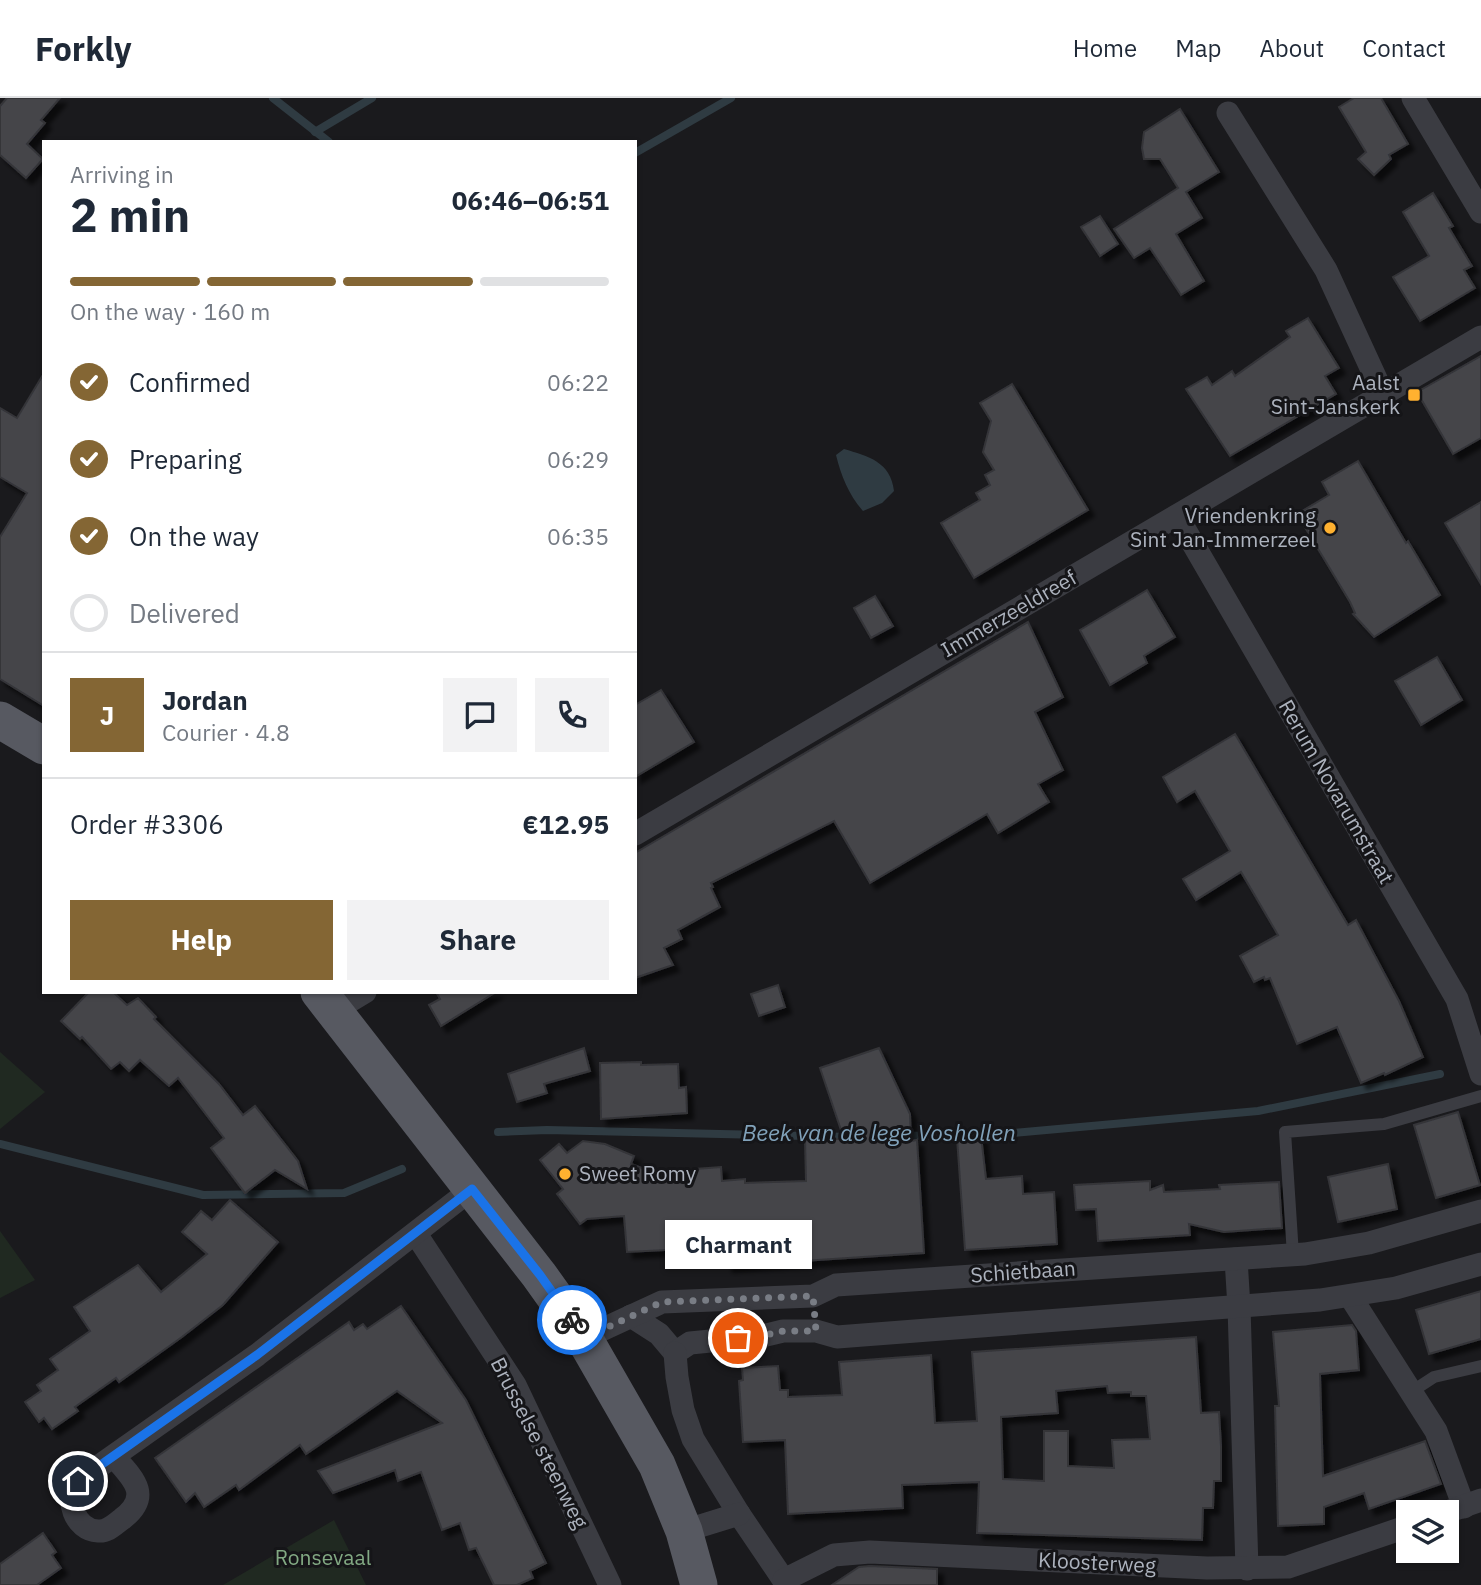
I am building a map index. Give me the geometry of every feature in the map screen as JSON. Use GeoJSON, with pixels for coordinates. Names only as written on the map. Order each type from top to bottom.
{"type":"FeatureCollection","features":[{"type":"Feature","properties":{"kind":"main road"},"geometry":{"type":"LineString","coordinates":[[0,720],[42,745]]}},
{"type":"Feature","properties":{"kind":"main road"},"geometry":{"type":"LineString","coordinates":[[327,1001],[540,1275],[584,1338],[657,1465],[684,1531],[699,1585]]}},
{"type":"Feature","properties":{"kind":"street"},"geometry":{"type":"LineString","coordinates":[[1413,98],[1481,212]]}},
{"type":"Feature","properties":{"kind":"street"},"geometry":{"type":"LineString","coordinates":[[1232,106],[1326,270],[1383,394]]}},
{"type":"Feature","properties":{"kind":"street","name":"Immerzeeldreef"},"geometry":{"type":"LineString","coordinates":[[637,833],[1481,337]]}},
{"type":"Feature","properties":{"kind":"street","name":"Rerum Novarumstraat"},"geometry":{"type":"LineString","coordinates":[[1177,516],[1457,999],[1481,1074]]}},
{"type":"Feature","properties":{"kind":"street"},"geometry":{"type":"LineString","coordinates":[[327,1001],[357,994]]}},
{"type":"Feature","properties":{"kind":"street"},"geometry":{"type":"LineString","coordinates":[[114,1457],[257,1355],[472,1189]]}},
{"type":"Feature","properties":{"kind":"street","name":"Schietbaan"},"geometry":{"type":"LineString","coordinates":[[584,1338],[662,1302],[813,1296],[836,1284],[1293,1255],[1369,1243],[1481,1211]]}},
{"type":"Feature","properties":{"kind":"street","name":"Brusselse steenweg"},"geometry":{"type":"LineString","coordinates":[[416,1234],[515,1385],[610,1585]]}},
{"type":"Feature","properties":{"kind":"street"},"geometry":{"type":"LineString","coordinates":[[1236,1259],[1247,1569]]}},
{"type":"Feature","properties":{"kind":"street"},"geometry":{"type":"LineString","coordinates":[[676,1353],[690,1343],[762,1336],[783,1331],[816,1331],[836,1337],[1239,1307],[1350,1296],[1396,1288],[1481,1264]]}},
{"type":"Feature","properties":{"kind":"street"},"geometry":{"type":"LineString","coordinates":[[813,1296],[816,1331]]}},
{"type":"Feature","properties":{"kind":"street"},"geometry":{"type":"LineString","coordinates":[[1350,1296],[1416,1389],[1436,1431],[1464,1506]]}},
{"type":"Feature","properties":{"kind":"street"},"geometry":{"type":"LineString","coordinates":[[631,1316],[659,1334],[676,1353],[683,1410],[693,1439],[739,1514],[786,1582]]}},
{"type":"Feature","properties":{"kind":"street"},"geometry":{"type":"LineString","coordinates":[[684,1531],[739,1514]]}},
{"type":"Feature","properties":{"kind":"street","name":"Kloosterweg"},"geometry":{"type":"LineString","coordinates":[[786,1582],[834,1555],[870,1552],[1247,1569],[1288,1567],[1396,1530]]}},
{"type":"Feature","properties":{"kind":"lane"},"geometry":{"type":"LineString","coordinates":[[1293,1255],[1284,1132],[1384,1124],[1481,1096]]}},
{"type":"Feature","properties":{"kind":"lane"},"geometry":{"type":"LineString","coordinates":[[1416,1389],[1434,1377],[1481,1366]]}},
{"type":"Feature","properties":{"kind":"green space"},"geometry":{"type":"Polygon","coordinates":[[[0,1052],[45,1092],[0,1129],[0,1052]]]}},
{"type":"Feature","properties":{"kind":"green space"},"geometry":{"type":"Polygon","coordinates":[[[0,1231],[35,1280],[0,1298],[0,1231]]]}},
{"type":"Feature","properties":{"kind":"green space","name":"Ronsevaal"},"geometry":{"type":"Polygon","coordinates":[[[334,1520],[366,1585],[223,1585],[334,1520]]]}},
{"type":"Feature","properties":{"kind":"shaded area"},"geometry":{"type":"Polygon","coordinates":[[[844,449],[870,458],[888,473],[894,491],[882,503],[863,511],[858,505],[846,485],[836,455],[844,449]]]}},
{"type":"Feature","properties":{"kind":"building"},"geometry":{"type":"Polygon","coordinates":[[[7,98],[60,98],[41,120],[45,123],[27,144],[42,160],[26,178],[0,155],[0,106],[7,98]]]}},
{"type":"Feature","properties":{"kind":"building"},"geometry":{"type":"Polygon","coordinates":[[[1354,98],[1381,98],[1408,144],[1389,155],[1391,159],[1374,175],[1358,159],[1366,152],[1339,107],[1354,98]]]}},
{"type":"Feature","properties":{"kind":"building"},"geometry":{"type":"Polygon","coordinates":[[[1180,109],[1219,172],[1186,192],[1202,218],[1176,234],[1204,281],[1181,295],[1150,248],[1134,258],[1114,229],[1178,188],[1160,159],[1144,159],[1142,148],[1144,132],[1180,109]]]}},
{"type":"Feature","properties":{"kind":"building"},"geometry":{"type":"Polygon","coordinates":[[[1433,193],[1453,226],[1449,228],[1472,266],[1464,270],[1475,288],[1420,321],[1393,277],[1429,256],[1403,212],[1433,193]]]}},
{"type":"Feature","properties":{"kind":"building"},"geometry":{"type":"Polygon","coordinates":[[[1100,216],[1118,244],[1100,256],[1081,227],[1100,216]]]}},
{"type":"Feature","properties":{"kind":"building"},"geometry":{"type":"Polygon","coordinates":[[[1308,318],[1339,368],[1325,376],[1336,394],[1230,456],[1186,389],[1207,377],[1212,385],[1232,371],[1235,376],[1290,337],[1286,331],[1308,318]]]}},
{"type":"Feature","properties":{"kind":"building"},"geometry":{"type":"Polygon","coordinates":[[[1481,356],[1481,438],[1453,454],[1417,392],[1481,356]]]}},
{"type":"Feature","properties":{"kind":"building"},"geometry":{"type":"Polygon","coordinates":[[[42,376],[42,705],[0,679],[0,537],[27,493],[0,477],[0,408],[17,418],[42,376]]]}},
{"type":"Feature","properties":{"kind":"building"},"geometry":{"type":"Polygon","coordinates":[[[1012,384],[1088,510],[974,578],[941,523],[980,500],[976,493],[990,485],[985,475],[994,470],[983,452],[991,421],[980,403],[1012,384]]]}},
{"type":"Feature","properties":{"kind":"building"},"geometry":{"type":"Polygon","coordinates":[[[1358,461],[1440,595],[1374,637],[1353,614],[1355,613],[1350,602],[1297,514],[1329,495],[1322,482],[1358,461]]]}},
{"type":"Feature","properties":{"kind":"building"},"geometry":{"type":"Polygon","coordinates":[[[1481,502],[1481,584],[1445,523],[1481,502]]]}},
{"type":"Feature","properties":{"kind":"building"},"geometry":{"type":"Polygon","coordinates":[[[1147,590],[1175,637],[1144,656],[1147,663],[1110,685],[1080,630],[1147,590]]]}},
{"type":"Feature","properties":{"kind":"building"},"geometry":{"type":"Polygon","coordinates":[[[875,596],[893,626],[871,638],[854,608],[875,596]]]}},
{"type":"Feature","properties":{"kind":"building"},"geometry":{"type":"Polygon","coordinates":[[[1028,622],[1063,697],[1035,712],[1063,770],[1038,784],[1049,802],[998,833],[987,814],[870,883],[834,821],[711,883],[720,907],[678,930],[682,939],[664,948],[673,965],[637,977],[637,852],[1028,622]]]}},
{"type":"Feature","properties":{"kind":"building"},"geometry":{"type":"Polygon","coordinates":[[[1437,657],[1462,700],[1421,725],[1395,681],[1437,657]]]}},
{"type":"Feature","properties":{"kind":"building"},"geometry":{"type":"Polygon","coordinates":[[[661,690],[694,742],[637,776],[637,704],[661,690]]]}},
{"type":"Feature","properties":{"kind":"building"},"geometry":{"type":"Polygon","coordinates":[[[1235,734],[1348,925],[1356,920],[1399,1001],[1423,1057],[1361,1083],[1337,1027],[1297,1044],[1270,978],[1265,980],[1264,977],[1254,982],[1240,956],[1278,935],[1241,872],[1196,900],[1183,879],[1230,851],[1195,791],[1177,802],[1163,777],[1235,734]]]}},
{"type":"Feature","properties":{"kind":"building"},"geometry":{"type":"Polygon","coordinates":[[[778,985],[785,1007],[759,1016],[751,994],[778,985]]]}},
{"type":"Feature","properties":{"kind":"building"},"geometry":{"type":"Polygon","coordinates":[[[87,994],[115,994],[127,1005],[138,998],[156,1017],[154,1019],[219,1084],[243,1115],[255,1106],[298,1161],[307,1189],[275,1170],[245,1193],[211,1148],[224,1138],[178,1078],[169,1086],[140,1060],[129,1071],[120,1062],[111,1069],[82,1037],[80,1039],[61,1021],[87,994]]]}},
{"type":"Feature","properties":{"kind":"building"},"geometry":{"type":"Polygon","coordinates":[[[437,994],[493,994],[441,1026],[429,1005],[440,999],[437,994]]]}},
{"type":"Feature","properties":{"kind":"building"},"geometry":{"type":"Polygon","coordinates":[[[584,1048],[590,1071],[544,1084],[547,1093],[517,1102],[508,1074],[584,1048]]]}},
{"type":"Feature","properties":{"kind":"building"},"geometry":{"type":"Polygon","coordinates":[[[879,1048],[910,1114],[911,1141],[917,1140],[924,1253],[727,1266],[725,1247],[627,1252],[624,1216],[587,1219],[580,1224],[557,1194],[563,1189],[540,1160],[559,1144],[567,1153],[583,1141],[605,1144],[634,1156],[631,1164],[661,1175],[695,1173],[695,1169],[721,1167],[722,1181],[806,1181],[805,1139],[844,1139],[820,1068],[879,1048]]]}},
{"type":"Feature","properties":{"kind":"building"},"geometry":{"type":"Polygon","coordinates":[[[641,1062],[641,1065],[678,1064],[679,1088],[686,1087],[687,1113],[601,1119],[600,1063],[641,1062]]]}},
{"type":"Feature","properties":{"kind":"building"},"geometry":{"type":"Polygon","coordinates":[[[1458,1112],[1480,1185],[1436,1198],[1414,1125],[1458,1112]]]}},
{"type":"Feature","properties":{"kind":"building"},"geometry":{"type":"Polygon","coordinates":[[[981,1136],[986,1179],[1022,1176],[1023,1194],[1054,1192],[1057,1244],[965,1250],[957,1138],[981,1136]]]}},
{"type":"Feature","properties":{"kind":"building"},"geometry":{"type":"Polygon","coordinates":[[[1388,1164],[1397,1209],[1338,1222],[1328,1177],[1388,1164]]]}},
{"type":"Feature","properties":{"kind":"building"},"geometry":{"type":"Polygon","coordinates":[[[1150,1181],[1150,1190],[1163,1185],[1164,1192],[1220,1189],[1219,1185],[1279,1182],[1282,1228],[1224,1232],[1189,1224],[1190,1235],[1098,1241],[1096,1209],[1076,1210],[1074,1185],[1150,1181]]]}},
{"type":"Feature","properties":{"kind":"building"},"geometry":{"type":"Polygon","coordinates":[[[230,1200],[278,1242],[223,1305],[182,1337],[119,1382],[116,1378],[75,1407],[78,1411],[52,1429],[44,1418],[39,1422],[25,1402],[41,1391],[37,1385],[58,1370],[50,1359],[90,1331],[74,1307],[138,1265],[161,1292],[207,1254],[182,1232],[201,1211],[212,1220],[230,1200]]]}},
{"type":"Feature","properties":{"kind":"building"},"geometry":{"type":"Polygon","coordinates":[[[1481,1291],[1481,1339],[1429,1354],[1416,1310],[1481,1291]]]}},
{"type":"Feature","properties":{"kind":"building"},"geometry":{"type":"Polygon","coordinates":[[[401,1306],[466,1400],[546,1563],[530,1571],[533,1578],[517,1585],[494,1585],[476,1548],[469,1550],[460,1523],[442,1530],[421,1472],[398,1481],[395,1470],[333,1493],[318,1471],[442,1423],[397,1391],[306,1454],[300,1445],[239,1490],[236,1485],[204,1507],[195,1493],[186,1502],[155,1458],[349,1322],[354,1330],[363,1324],[367,1329],[401,1306]]]}},
{"type":"Feature","properties":{"kind":"building"},"geometry":{"type":"Polygon","coordinates":[[[1352,1325],[1356,1331],[1359,1370],[1320,1374],[1323,1476],[1425,1441],[1441,1484],[1369,1509],[1364,1493],[1324,1507],[1324,1524],[1278,1526],[1275,1406],[1279,1406],[1273,1332],[1352,1325]]]}},
{"type":"Feature","properties":{"kind":"building"},"geometry":{"type":"Polygon","coordinates":[[[1196,1337],[1201,1413],[1219,1412],[1221,1446],[1221,1481],[1214,1481],[1213,1508],[1203,1508],[1202,1540],[977,1533],[979,1482],[902,1485],[903,1508],[788,1514],[785,1440],[743,1442],[739,1381],[743,1380],[742,1368],[778,1366],[780,1390],[788,1390],[788,1397],[842,1395],[839,1362],[931,1355],[935,1423],[977,1421],[972,1352],[1196,1337]],[[1107,1386],[1056,1391],[1058,1413],[1001,1417],[1003,1479],[1044,1481],[1044,1431],[1068,1431],[1068,1466],[1114,1468],[1112,1440],[1150,1439],[1146,1396],[1131,1396],[1131,1392],[1108,1393],[1107,1386]]]}},
{"type":"Feature","properties":{"kind":"building"},"geometry":{"type":"Polygon","coordinates":[[[43,1533],[56,1552],[52,1555],[61,1568],[37,1585],[0,1585],[0,1564],[43,1533]]]}},
{"type":"Feature","properties":{"kind":"building"},"geometry":{"type":"Polygon","coordinates":[[[859,1567],[937,1569],[937,1585],[832,1585],[859,1567]]]}},
{"type":"Feature","properties":{"kind":"waterway"},"geometry":{"type":"LineString","coordinates":[[273,98],[326,140]]}},
{"type":"Feature","properties":{"kind":"waterway"},"geometry":{"type":"LineString","coordinates":[[315,132],[372,98]]}},
{"type":"Feature","properties":{"kind":"waterway"},"geometry":{"type":"LineString","coordinates":[[637,152],[731,98]]}},
{"type":"Feature","properties":{"kind":"waterway","name":"Beek van de lege Voshollen"},"geometry":{"type":"LineString","coordinates":[[900,1136],[1002,1134],[1258,1111],[1440,1074]]}},
{"type":"Feature","properties":{"kind":"waterway","name":"Beek van de lege Voshollen"},"geometry":{"type":"LineString","coordinates":[[498,1132],[547,1130],[852,1137]]}},
{"type":"Feature","properties":{"kind":"waterway","name":"Beek van de lege Voshollen"},"geometry":{"type":"LineString","coordinates":[[0,1144],[203,1195],[344,1193],[402,1169]]}},
{"type":"Feature","properties":{"kind":"way so far"},"geometry":{"type":"LineString","coordinates":[[572,1320],[584,1338],[662,1302],[813,1296],[816,1331],[783,1331],[738,1338]]}},
{"type":"Feature","properties":{"kind":"place","name":"Aalst Sint-Janskerk"},"geometry":{"type":"Point","coordinates":[1414,395]}},
{"type":"Feature","properties":{"kind":"place","name":"Vriendenkring Sint Jan-Immerzeel"},"geometry":{"type":"Point","coordinates":[1330,528]}},
{"type":"Feature","properties":{"kind":"place","name":"Sweet Romy"},"geometry":{"type":"Point","coordinates":[565,1174]}},
{"type":"Feature","properties":{"kind":"place","name":"Charmant"},"geometry":{"type":"Point","coordinates":[738,1338]}},
{"type":"Feature","properties":{"kind":"route"},"geometry":{"type":"LineString","coordinates":[[78,1481],[257,1355],[472,1189],[572,1320]]}}]}
